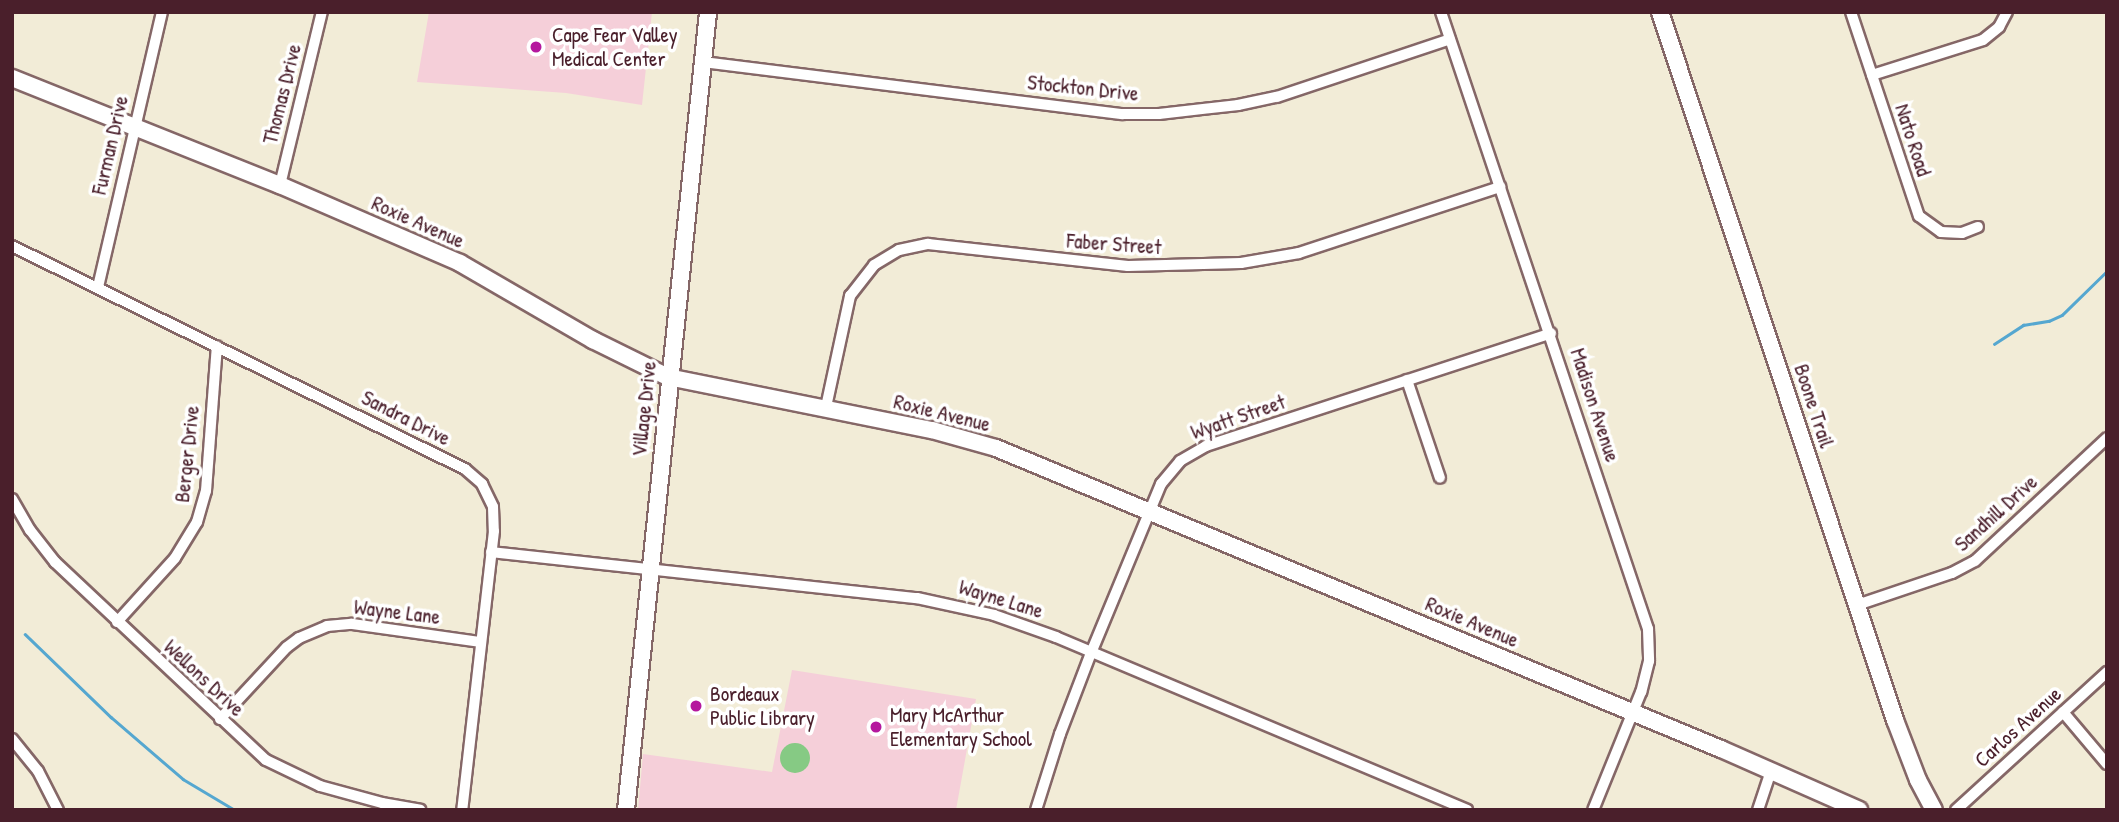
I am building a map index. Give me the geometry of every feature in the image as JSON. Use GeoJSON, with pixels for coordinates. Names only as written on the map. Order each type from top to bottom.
{"type":"FeatureCollection","features":[{"type":"Feature","properties":{"kind":"street","name":"Furman Drive"},"geometry":{"type":"LineString","coordinates":[[98,287],[133,127],[162,12]]}},
{"type":"Feature","properties":{"kind":"street","name":"Thomas Drive"},"geometry":{"type":"LineString","coordinates":[[280,185],[322,12]]}},
{"type":"Feature","properties":{"kind":"street","name":"Village Drive"},"geometry":{"type":"LineString","coordinates":[[626,810],[668,377],[708,12]]}},
{"type":"Feature","properties":{"kind":"street","name":"Madison Avenue"},"geometry":{"type":"LineString","coordinates":[[1441,12],[1646,621],[1648,661],[1633,714],[1592,810]]}},
{"type":"Feature","properties":{"kind":"street","name":"Boone Trail"},"geometry":{"type":"LineString","coordinates":[[1660,12],[1906,753],[1934,810]]}},
{"type":"Feature","properties":{"kind":"street","name":"Nato Road"},"geometry":{"type":"LineString","coordinates":[[1851,12],[1919,216],[1941,232],[1962,233],[1978,228]]}},
{"type":"Feature","properties":{"kind":"street"},"geometry":{"type":"LineString","coordinates":[[1872,75],[1983,40],[1999,27],[2007,12]]}},
{"type":"Feature","properties":{"kind":"street","name":"Stockton Drive"},"geometry":{"type":"LineString","coordinates":[[703,62],[1123,114],[1159,114],[1238,105],[1278,97],[1450,39]]}},
{"type":"Feature","properties":{"kind":"street","name":"Roxie Avenue"},"geometry":{"type":"LineString","coordinates":[[12,78],[280,185],[460,263],[593,340],[668,377],[826,407],[969,440],[1150,511],[1859,810]]}},
{"type":"Feature","properties":{"kind":"street","name":"Faber Street"},"geometry":{"type":"LineString","coordinates":[[826,407],[850,296],[874,265],[899,250],[928,244],[1128,266],[1241,263],[1299,253],[1500,187]]}},
{"type":"Feature","properties":{"kind":"street","name":"Sandra Drive"},"geometry":{"type":"LineString","coordinates":[[12,246],[473,475],[482,484],[493,507],[491,552],[462,810]]}},
{"type":"Feature","properties":{"kind":"street","name":"Wyatt Street"},"geometry":{"type":"LineString","coordinates":[[1036,810],[1060,734],[1091,653],[1161,484],[1172,468],[1206,446],[1551,333]]}},
{"type":"Feature","properties":{"kind":"street","name":"Berger Drive"},"geometry":{"type":"LineString","coordinates":[[117,622],[175,558],[197,522],[206,491],[217,346]]}},
{"type":"Feature","properties":{"kind":"street"},"geometry":{"type":"LineString","coordinates":[[1407,380],[1440,478]]}},
{"type":"Feature","properties":{"kind":"street","name":"Sandhill Drive"},"geometry":{"type":"LineString","coordinates":[[1857,604],[1952,573],[1975,561],[2107,438]]}},
{"type":"Feature","properties":{"kind":"street","name":"Wellons Drive"},"geometry":{"type":"LineString","coordinates":[[12,499],[30,530],[55,562],[249,747],[292,775],[369,800],[419,810]]}},
{"type":"Feature","properties":{"kind":"street","name":"Wayne Lane"},"geometry":{"type":"LineString","coordinates":[[491,552],[955,604],[1028,626],[1467,810]]}},
{"type":"Feature","properties":{"kind":"street","name":"Wayne Lane"},"geometry":{"type":"LineString","coordinates":[[220,719],[287,647],[306,634],[327,626],[352,624],[480,642]]}},
{"type":"Feature","properties":{"kind":"street","name":"Carlos Avenue"},"geometry":{"type":"LineString","coordinates":[[1955,810],[2107,672]]}},
{"type":"Feature","properties":{"kind":"street"},"geometry":{"type":"LineString","coordinates":[[2063,712],[2107,764]]}},
{"type":"Feature","properties":{"kind":"street"},"geometry":{"type":"LineString","coordinates":[[12,739],[38,771],[58,810]]}},
{"type":"Feature","properties":{"kind":"street"},"geometry":{"type":"LineString","coordinates":[[1758,810],[1771,771]]}},
{"type":"Feature","properties":{"kind":"shaded area","name":"Cape Fear Valley Medical Center"},"geometry":{"type":"Polygon","coordinates":[[[429,12],[652,12],[642,105],[566,93],[417,82],[429,12]]]}},
{"type":"Feature","properties":{"kind":"shaded area","name":"Mary McArthur Elementary School"},"geometry":{"type":"Polygon","coordinates":[[[792,670],[976,699],[956,810],[638,810],[643,754],[772,772],[792,670]]]}},
{"type":"Feature","properties":{"kind":"green space"},"geometry":{"type":"Polygon","coordinates":[[[795,743],[801,744],[809,752],[809,764],[801,772],[795,773],[789,772],[781,764],[780,758],[781,752],[789,744],[795,743]]]}},
{"type":"Feature","properties":{"kind":"waterway"},"geometry":{"type":"LineString","coordinates":[[1994,344],[2023,325],[2049,321],[2062,315],[2107,271]]}},
{"type":"Feature","properties":{"kind":"waterway"},"geometry":{"type":"LineString","coordinates":[[25,634],[111,717],[183,779],[235,810]]}},
{"type":"Feature","properties":{"kind":"place","name":"Cape Fear Valley Medical Center"},"geometry":{"type":"Point","coordinates":[536,47]}},
{"type":"Feature","properties":{"kind":"place","name":"Bordeaux Public Library"},"geometry":{"type":"Point","coordinates":[696,706]}},
{"type":"Feature","properties":{"kind":"place","name":"Mary McArthur Elementary School"},"geometry":{"type":"Point","coordinates":[876,727]}}]}
